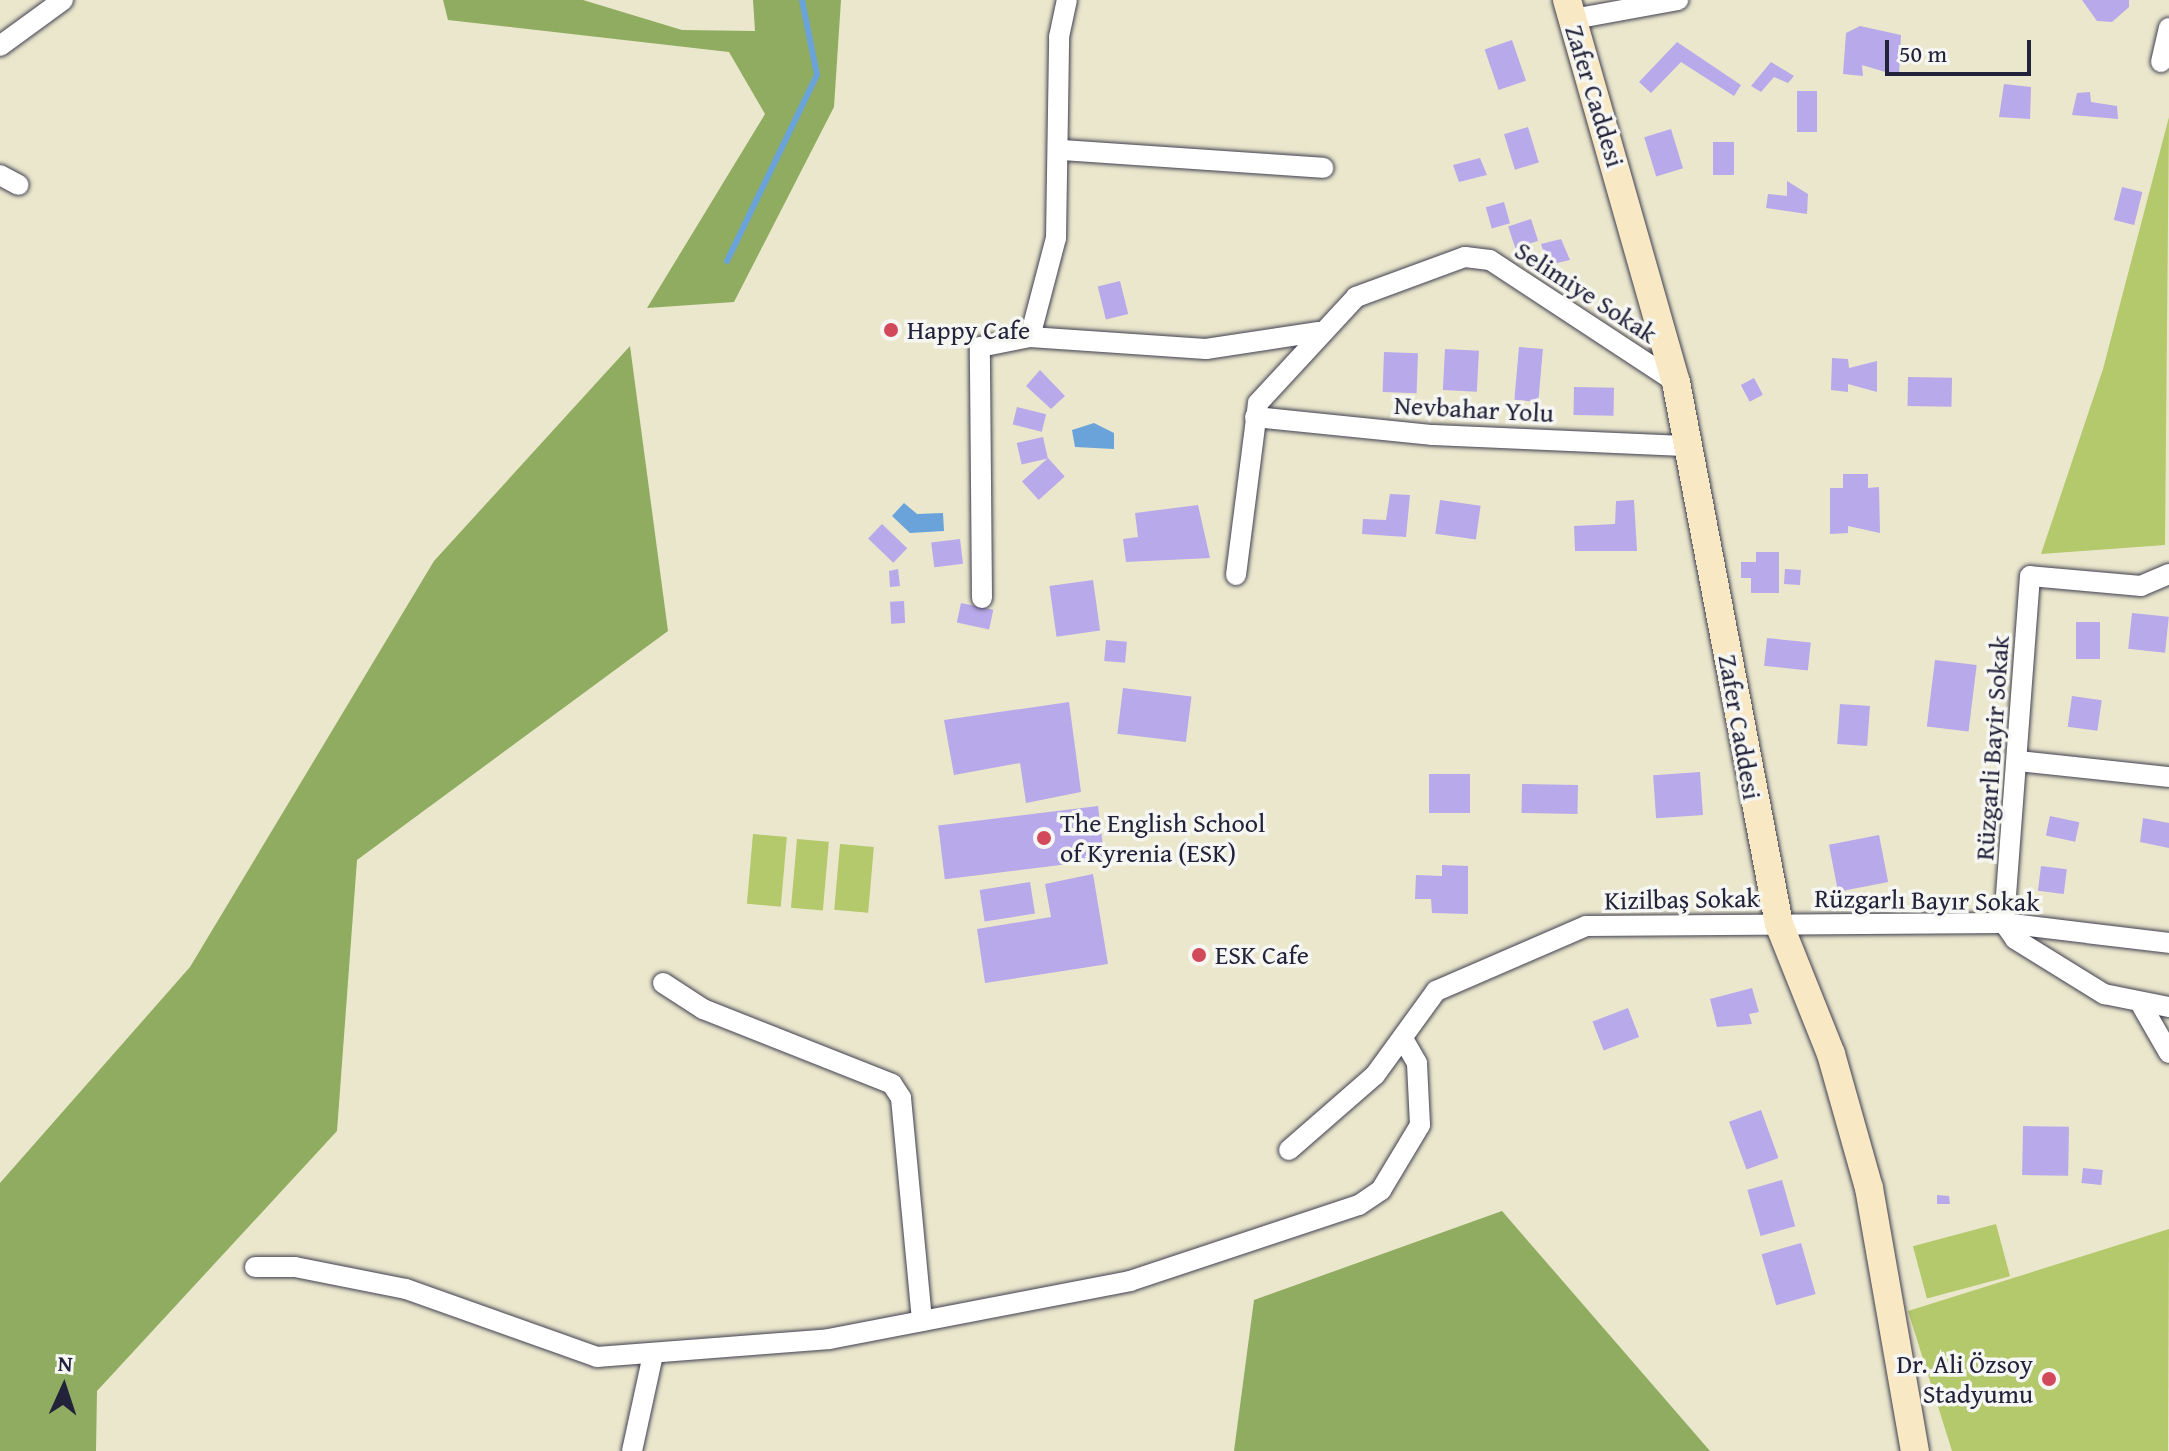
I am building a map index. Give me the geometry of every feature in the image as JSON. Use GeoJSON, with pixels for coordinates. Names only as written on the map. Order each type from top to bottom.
{"type":"FeatureCollection","features":[{"type":"Feature","properties":{"kind":"street"},"geometry":{"type":"LineString","coordinates":[[0,46],[63,0]]}},
{"type":"Feature","properties":{"kind":"street"},"geometry":{"type":"LineString","coordinates":[[1030,337],[1056,238],[1061,150],[1059,37],[1067,0]]}},
{"type":"Feature","properties":{"kind":"street"},"geometry":{"type":"LineString","coordinates":[[1570,10],[1678,0]]}},
{"type":"Feature","properties":{"kind":"street","name":"Zafer Caddesi"},"geometry":{"type":"LineString","coordinates":[[1570,10],[1676,382],[1779,924],[1831,1054],[1862,1157],[1915,1451]]}},
{"type":"Feature","properties":{"kind":"street"},"geometry":{"type":"LineString","coordinates":[[2161,62],[2169,28]]}},
{"type":"Feature","properties":{"kind":"street"},"geometry":{"type":"LineString","coordinates":[[1061,150],[1323,168]]}},
{"type":"Feature","properties":{"kind":"street"},"geometry":{"type":"LineString","coordinates":[[0,175],[19,185]]}},
{"type":"Feature","properties":{"kind":"street","name":"Selimiye Sokak"},"geometry":{"type":"LineString","coordinates":[[1236,575],[1258,403],[1356,297],[1465,257],[1490,260],[1676,382]]}},
{"type":"Feature","properties":{"kind":"street"},"geometry":{"type":"LineString","coordinates":[[982,598],[980,347],[1030,337],[1206,349],[1321,332]]}},
{"type":"Feature","properties":{"kind":"street","name":"Nevbahar Yolu"},"geometry":{"type":"LineString","coordinates":[[1255,417],[1433,435],[1690,446]]}},
{"type":"Feature","properties":{"kind":"street","name":"Rüzgarli Bayir Sokak"},"geometry":{"type":"LineString","coordinates":[[2004,923],[2019,761],[2030,576],[2141,586],[2169,574]]}},
{"type":"Feature","properties":{"kind":"street"},"geometry":{"type":"LineString","coordinates":[[2019,761],[2169,777]]}},
{"type":"Feature","properties":{"kind":"street"},"geometry":{"type":"LineString","coordinates":[[2004,923],[2036,953],[2142,1006],[2169,1007]]}},
{"type":"Feature","properties":{"kind":"street","name":"Rüzgarlı Bayır Sokak"},"geometry":{"type":"LineString","coordinates":[[1779,924],[2004,923],[2169,943]]}},
{"type":"Feature","properties":{"kind":"street","name":"Kizilbaş Sokak"},"geometry":{"type":"LineString","coordinates":[[1403,1039],[1436,991],[1586,926],[1779,924]]}},
{"type":"Feature","properties":{"kind":"street"},"geometry":{"type":"LineString","coordinates":[[663,983],[703,1009],[892,1084],[901,1098],[922,1321]]}},
{"type":"Feature","properties":{"kind":"street"},"geometry":{"type":"LineString","coordinates":[[2142,1006],[2169,1053]]}},
{"type":"Feature","properties":{"kind":"street"},"geometry":{"type":"LineString","coordinates":[[255,1267],[295,1267],[406,1289],[597,1357],[829,1339],[1130,1281],[1359,1205],[1381,1190],[1420,1125],[1417,1063],[1403,1039],[1375,1075],[1289,1150]]}},
{"type":"Feature","properties":{"kind":"street"},"geometry":{"type":"LineString","coordinates":[[632,1451],[653,1355]]}},
{"type":"Feature","properties":{"kind":"green space"},"geometry":{"type":"Polygon","coordinates":[[[443,0],[583,0],[682,30],[755,31],[753,0],[841,0],[834,107],[734,302],[647,308],[765,114],[729,52],[448,20],[443,0]]]}},
{"type":"Feature","properties":{"kind":"green space"},"geometry":{"type":"Polygon","coordinates":[[[2169,117],[2165,545],[2041,554],[2103,369],[2169,117]]]}},
{"type":"Feature","properties":{"kind":"green space"},"geometry":{"type":"Polygon","coordinates":[[[630,346],[668,631],[357,860],[337,1131],[97,1391],[96,1451],[0,1451],[0,1183],[190,967],[434,561],[630,346]]]}},
{"type":"Feature","properties":{"kind":"green space"},"geometry":{"type":"Polygon","coordinates":[[[753,834],[787,837],[781,907],[747,904],[753,834]]]}},
{"type":"Feature","properties":{"kind":"green space"},"geometry":{"type":"Polygon","coordinates":[[[797,839],[829,842],[823,911],[791,908],[797,839]]]}},
{"type":"Feature","properties":{"kind":"green space"},"geometry":{"type":"Polygon","coordinates":[[[840,844],[874,847],[868,913],[834,910],[840,844]]]}},
{"type":"Feature","properties":{"kind":"green space"},"geometry":{"type":"Polygon","coordinates":[[[1502,1211],[1710,1451],[1234,1451],[1254,1300],[1502,1211]]]}},
{"type":"Feature","properties":{"kind":"green space"},"geometry":{"type":"Polygon","coordinates":[[[1996,1224],[2010,1276],[1927,1298],[1913,1246],[1996,1224]]]}},
{"type":"Feature","properties":{"kind":"green space","name":"Dr. Ali Özsoy Stadyumu"},"geometry":{"type":"Polygon","coordinates":[[[2169,1229],[2168,1451],[1952,1451],[1908,1311],[2169,1229]]]}},
{"type":"Feature","properties":{"kind":"water"},"geometry":{"type":"Polygon","coordinates":[[[1094,423],[1114,433],[1114,449],[1075,447],[1072,430],[1094,423]]]}},
{"type":"Feature","properties":{"kind":"water"},"geometry":{"type":"Polygon","coordinates":[[[904,503],[917,514],[943,513],[944,531],[910,533],[892,516],[904,503]]]}},
{"type":"Feature","properties":{"kind":"building"},"geometry":{"type":"Polygon","coordinates":[[[2082,0],[2129,0],[2129,7],[2112,22],[2097,21],[2082,0]]]}},
{"type":"Feature","properties":{"kind":"building"},"geometry":{"type":"Polygon","coordinates":[[[1860,26],[1901,35],[1899,76],[1862,65],[1863,76],[1843,74],[1846,33],[1860,26]]]}},
{"type":"Feature","properties":{"kind":"building"},"geometry":{"type":"Polygon","coordinates":[[[1512,40],[1526,81],[1499,90],[1485,49],[1512,40]]]}},
{"type":"Feature","properties":{"kind":"building"},"geometry":{"type":"Polygon","coordinates":[[[1677,42],[1741,85],[1734,96],[1681,62],[1651,93],[1639,82],[1677,42]]]}},
{"type":"Feature","properties":{"kind":"building"},"geometry":{"type":"Polygon","coordinates":[[[1771,62],[1794,76],[1788,83],[1774,77],[1761,92],[1751,86],[1771,62]]]}},
{"type":"Feature","properties":{"kind":"building"},"geometry":{"type":"Polygon","coordinates":[[[2004,84],[2031,87],[2030,119],[1999,117],[2004,84]]]}},
{"type":"Feature","properties":{"kind":"building"},"geometry":{"type":"Polygon","coordinates":[[[1797,91],[1817,91],[1817,132],[1797,132],[1797,91]]]}},
{"type":"Feature","properties":{"kind":"building"},"geometry":{"type":"Polygon","coordinates":[[[2090,92],[2091,102],[2117,106],[2118,119],[2072,115],[2077,93],[2090,92]]]}},
{"type":"Feature","properties":{"kind":"building"},"geometry":{"type":"Polygon","coordinates":[[[1528,127],[1539,162],[1515,170],[1504,134],[1528,127]]]}},
{"type":"Feature","properties":{"kind":"building"},"geometry":{"type":"Polygon","coordinates":[[[1671,129],[1683,168],[1656,176],[1644,137],[1671,129]]]}},
{"type":"Feature","properties":{"kind":"building"},"geometry":{"type":"Polygon","coordinates":[[[1713,142],[1734,142],[1734,175],[1713,175],[1713,142]]]}},
{"type":"Feature","properties":{"kind":"building"},"geometry":{"type":"Polygon","coordinates":[[[1480,158],[1487,175],[1459,182],[1453,165],[1480,158]]]}},
{"type":"Feature","properties":{"kind":"building"},"geometry":{"type":"Polygon","coordinates":[[[1787,181],[1808,194],[1807,214],[1766,208],[1768,194],[1787,196],[1787,181]]]}},
{"type":"Feature","properties":{"kind":"building"},"geometry":{"type":"Polygon","coordinates":[[[2122,187],[2142,192],[2134,225],[2114,220],[2122,187]]]}},
{"type":"Feature","properties":{"kind":"building"},"geometry":{"type":"Polygon","coordinates":[[[1504,202],[1510,223],[1492,228],[1486,207],[1504,202]]]}},
{"type":"Feature","properties":{"kind":"building"},"geometry":{"type":"Polygon","coordinates":[[[1531,219],[1538,241],[1515,248],[1508,226],[1531,219]]]}},
{"type":"Feature","properties":{"kind":"building"},"geometry":{"type":"Polygon","coordinates":[[[1561,239],[1570,260],[1548,265],[1541,244],[1561,239]]]}},
{"type":"Feature","properties":{"kind":"building"},"geometry":{"type":"Polygon","coordinates":[[[1120,281],[1128,314],[1106,320],[1098,287],[1120,281]]]}},
{"type":"Feature","properties":{"kind":"building"},"geometry":{"type":"Polygon","coordinates":[[[1519,347],[1543,349],[1538,402],[1514,400],[1519,347]]]}},
{"type":"Feature","properties":{"kind":"building"},"geometry":{"type":"Polygon","coordinates":[[[1445,349],[1479,351],[1477,392],[1443,390],[1445,349]]]}},
{"type":"Feature","properties":{"kind":"building"},"geometry":{"type":"Polygon","coordinates":[[[1384,352],[1418,353],[1417,393],[1383,392],[1384,352]]]}},
{"type":"Feature","properties":{"kind":"building"},"geometry":{"type":"Polygon","coordinates":[[[1832,358],[1848,359],[1849,368],[1877,361],[1877,392],[1848,384],[1848,392],[1831,390],[1832,358]]]}},
{"type":"Feature","properties":{"kind":"building"},"geometry":{"type":"Polygon","coordinates":[[[1040,370],[1065,396],[1051,409],[1026,386],[1040,370]]]}},
{"type":"Feature","properties":{"kind":"building"},"geometry":{"type":"Polygon","coordinates":[[[1908,377],[1952,378],[1951,407],[1907,406],[1908,377]]]}},
{"type":"Feature","properties":{"kind":"building"},"geometry":{"type":"Polygon","coordinates":[[[1754,378],[1763,395],[1750,402],[1741,385],[1754,378]]]}},
{"type":"Feature","properties":{"kind":"building"},"geometry":{"type":"Polygon","coordinates":[[[1574,387],[1614,388],[1614,416],[1574,415],[1574,387]]]}},
{"type":"Feature","properties":{"kind":"building"},"geometry":{"type":"Polygon","coordinates":[[[1017,407],[1046,414],[1042,432],[1013,424],[1017,407]]]}},
{"type":"Feature","properties":{"kind":"building"},"geometry":{"type":"Polygon","coordinates":[[[1043,437],[1048,458],[1022,465],[1017,443],[1043,437]]]}},
{"type":"Feature","properties":{"kind":"building"},"geometry":{"type":"Polygon","coordinates":[[[1048,458],[1065,477],[1039,500],[1022,481],[1048,458]]]}},
{"type":"Feature","properties":{"kind":"building"},"geometry":{"type":"Polygon","coordinates":[[[1843,474],[1868,474],[1868,488],[1879,487],[1880,533],[1848,526],[1848,533],[1830,534],[1830,488],[1843,488],[1843,474]]]}},
{"type":"Feature","properties":{"kind":"building"},"geometry":{"type":"Polygon","coordinates":[[[1390,494],[1410,495],[1406,537],[1362,534],[1363,519],[1386,520],[1390,494]]]}},
{"type":"Feature","properties":{"kind":"building"},"geometry":{"type":"Polygon","coordinates":[[[1440,500],[1481,506],[1476,539],[1435,534],[1440,500]]]}},
{"type":"Feature","properties":{"kind":"building"},"geometry":{"type":"Polygon","coordinates":[[[1634,500],[1637,551],[1575,551],[1574,526],[1615,524],[1616,501],[1634,500]]]}},
{"type":"Feature","properties":{"kind":"building"},"geometry":{"type":"Polygon","coordinates":[[[1198,505],[1210,558],[1126,562],[1123,539],[1138,537],[1135,513],[1198,505]]]}},
{"type":"Feature","properties":{"kind":"building"},"geometry":{"type":"Polygon","coordinates":[[[882,524],[907,548],[893,563],[868,538],[882,524]]]}},
{"type":"Feature","properties":{"kind":"building"},"geometry":{"type":"Polygon","coordinates":[[[960,539],[963,564],[934,567],[931,543],[960,539]]]}},
{"type":"Feature","properties":{"kind":"building"},"geometry":{"type":"Polygon","coordinates":[[[1756,552],[1779,552],[1779,593],[1751,593],[1751,578],[1741,578],[1741,562],[1756,562],[1756,552]]]}},
{"type":"Feature","properties":{"kind":"building"},"geometry":{"type":"Polygon","coordinates":[[[898,569],[900,586],[890,587],[889,571],[898,569]]]}},
{"type":"Feature","properties":{"kind":"building"},"geometry":{"type":"Polygon","coordinates":[[[1785,569],[1801,570],[1800,585],[1784,584],[1785,569]]]}},
{"type":"Feature","properties":{"kind":"building"},"geometry":{"type":"Polygon","coordinates":[[[1093,580],[1100,631],[1057,637],[1049,586],[1093,580]]]}},
{"type":"Feature","properties":{"kind":"building"},"geometry":{"type":"Polygon","coordinates":[[[904,601],[905,623],[891,624],[890,602],[904,601]]]}},
{"type":"Feature","properties":{"kind":"building"},"geometry":{"type":"Polygon","coordinates":[[[961,603],[993,610],[989,629],[957,623],[961,603]]]}},
{"type":"Feature","properties":{"kind":"building"},"geometry":{"type":"Polygon","coordinates":[[[2132,613],[2169,617],[2165,653],[2128,649],[2132,613]]]}},
{"type":"Feature","properties":{"kind":"building"},"geometry":{"type":"Polygon","coordinates":[[[2076,622],[2100,622],[2100,659],[2076,659],[2076,622]]]}},
{"type":"Feature","properties":{"kind":"building"},"geometry":{"type":"Polygon","coordinates":[[[1767,638],[1811,643],[1808,670],[1764,666],[1767,638]]]}},
{"type":"Feature","properties":{"kind":"building"},"geometry":{"type":"Polygon","coordinates":[[[1106,640],[1127,642],[1125,663],[1104,661],[1106,640]]]}},
{"type":"Feature","properties":{"kind":"building"},"geometry":{"type":"Polygon","coordinates":[[[1935,660],[1977,665],[1969,732],[1927,727],[1935,660]]]}},
{"type":"Feature","properties":{"kind":"building"},"geometry":{"type":"Polygon","coordinates":[[[1123,688],[1191,696],[1186,742],[1117,734],[1123,688]]]}},
{"type":"Feature","properties":{"kind":"building"},"geometry":{"type":"Polygon","coordinates":[[[2072,696],[2102,700],[2097,731],[2068,727],[2072,696]]]}},
{"type":"Feature","properties":{"kind":"building"},"geometry":{"type":"Polygon","coordinates":[[[1069,702],[1081,792],[1026,803],[1020,763],[954,775],[944,720],[1069,702]]]}},
{"type":"Feature","properties":{"kind":"building"},"geometry":{"type":"Polygon","coordinates":[[[1840,704],[1870,706],[1867,746],[1837,744],[1840,704]]]}},
{"type":"Feature","properties":{"kind":"building"},"geometry":{"type":"Polygon","coordinates":[[[1700,772],[1703,815],[1656,818],[1653,775],[1700,772]]]}},
{"type":"Feature","properties":{"kind":"building"},"geometry":{"type":"Polygon","coordinates":[[[1429,774],[1470,774],[1470,813],[1429,813],[1429,774]]]}},
{"type":"Feature","properties":{"kind":"building"},"geometry":{"type":"Polygon","coordinates":[[[1522,784],[1578,785],[1577,814],[1521,813],[1522,784]]]}},
{"type":"Feature","properties":{"kind":"building"},"geometry":{"type":"Polygon","coordinates":[[[1098,806],[1105,860],[945,879],[938,826],[1098,806]]]}},
{"type":"Feature","properties":{"kind":"building"},"geometry":{"type":"Polygon","coordinates":[[[2050,816],[2079,822],[2075,842],[2046,836],[2050,816]]]}},
{"type":"Feature","properties":{"kind":"building"},"geometry":{"type":"Polygon","coordinates":[[[2143,818],[2169,823],[2169,848],[2140,842],[2143,818]]]}},
{"type":"Feature","properties":{"kind":"building"},"geometry":{"type":"Polygon","coordinates":[[[1879,835],[1888,882],[1838,892],[1829,845],[1879,835]]]}},
{"type":"Feature","properties":{"kind":"building"},"geometry":{"type":"Polygon","coordinates":[[[1442,865],[1468,866],[1468,914],[1432,913],[1431,899],[1415,899],[1416,875],[1442,876],[1442,865]]]}},
{"type":"Feature","properties":{"kind":"building"},"geometry":{"type":"Polygon","coordinates":[[[2041,866],[2067,869],[2064,894],[2038,891],[2041,866]]]}},
{"type":"Feature","properties":{"kind":"building"},"geometry":{"type":"Polygon","coordinates":[[[1093,874],[1108,964],[985,983],[977,929],[1051,917],[1045,884],[1093,874]]]}},
{"type":"Feature","properties":{"kind":"building"},"geometry":{"type":"Polygon","coordinates":[[[1030,882],[1035,914],[985,922],[980,890],[1030,882]]]}},
{"type":"Feature","properties":{"kind":"building"},"geometry":{"type":"Polygon","coordinates":[[[1752,988],[1759,1012],[1749,1014],[1752,1024],[1717,1027],[1710,999],[1752,988]]]}},
{"type":"Feature","properties":{"kind":"building"},"geometry":{"type":"Polygon","coordinates":[[[1628,1008],[1639,1037],[1604,1051],[1593,1022],[1628,1008]]]}},
{"type":"Feature","properties":{"kind":"building"},"geometry":{"type":"Polygon","coordinates":[[[1761,1110],[1778,1158],[1746,1170],[1729,1122],[1761,1110]]]}},
{"type":"Feature","properties":{"kind":"building"},"geometry":{"type":"Polygon","coordinates":[[[2023,1126],[2069,1127],[2068,1176],[2022,1175],[2023,1126]]]}},
{"type":"Feature","properties":{"kind":"building"},"geometry":{"type":"Polygon","coordinates":[[[2083,1168],[2103,1170],[2101,1185],[2081,1183],[2083,1168]]]}},
{"type":"Feature","properties":{"kind":"building"},"geometry":{"type":"Polygon","coordinates":[[[1782,1180],[1795,1226],[1761,1236],[1747,1190],[1782,1180]]]}},
{"type":"Feature","properties":{"kind":"building"},"geometry":{"type":"Polygon","coordinates":[[[1937,1195],[1949,1196],[1950,1204],[1937,1204],[1937,1195]]]}},
{"type":"Feature","properties":{"kind":"building"},"geometry":{"type":"Polygon","coordinates":[[[1801,1243],[1816,1294],[1776,1305],[1762,1254],[1801,1243]]]}},
{"type":"Feature","properties":{"kind":"waterway"},"geometry":{"type":"LineString","coordinates":[[727,261],[817,75],[802,0]]}},
{"type":"Feature","properties":{"kind":"place","name":"Happy Cafe"},"geometry":{"type":"Point","coordinates":[891,330]}},
{"type":"Feature","properties":{"kind":"place","name":"The English School of Kyrenia (ESK)"},"geometry":{"type":"Point","coordinates":[1044,838]}},
{"type":"Feature","properties":{"kind":"place","name":"ESK Cafe"},"geometry":{"type":"Point","coordinates":[1199,955]}},
{"type":"Feature","properties":{"kind":"place","name":"Dr. Ali Özsoy Stadyumu"},"geometry":{"type":"Point","coordinates":[2049,1379]}}]}
